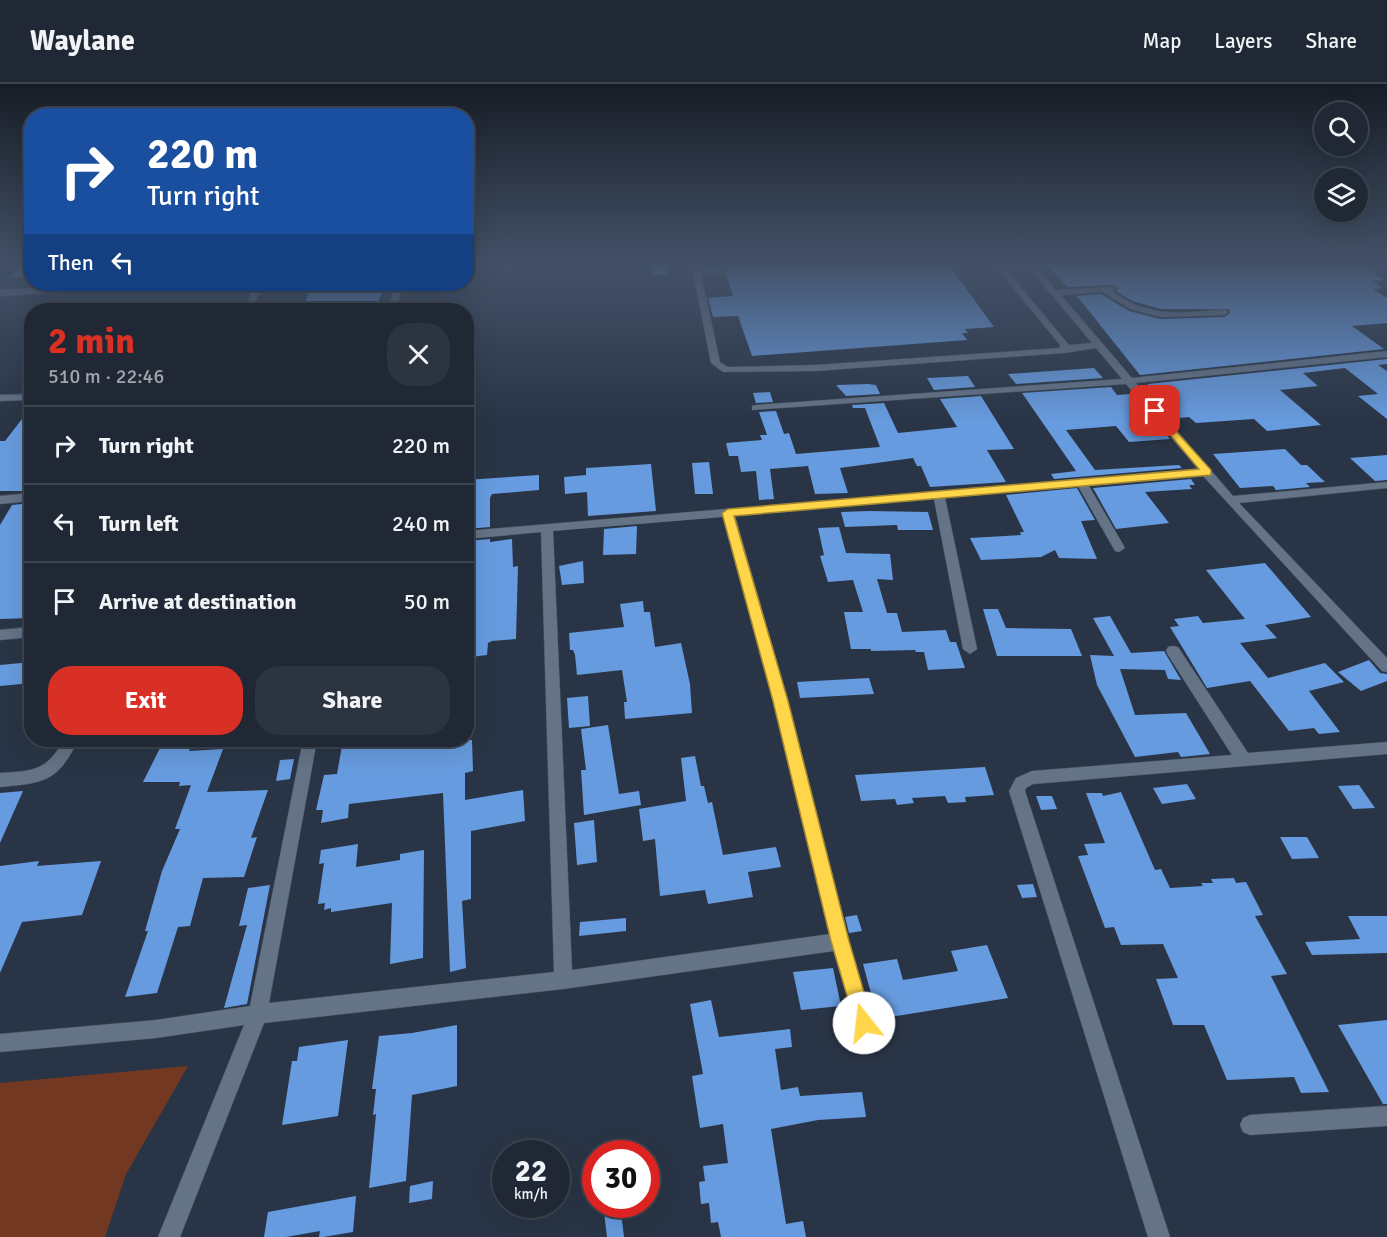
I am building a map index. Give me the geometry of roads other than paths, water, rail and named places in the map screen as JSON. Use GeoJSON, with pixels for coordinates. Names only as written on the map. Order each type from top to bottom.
{"type":"FeatureCollection","features":[{"type":"Feature","properties":{"kind":"street"},"geometry":{"type":"LineString","coordinates":[[706,316],[716,363],[726,370],[908,362],[1058,351],[1065,348],[1099,345]]}},
{"type":"Feature","properties":{"kind":"street"},"geometry":{"type":"LineString","coordinates":[[1039,316],[1065,348]]}},
{"type":"Feature","properties":{"kind":"street"},"geometry":{"type":"LineString","coordinates":[[1074,316],[1230,500],[1387,667]]}},
{"type":"Feature","properties":{"kind":"street"},"geometry":{"type":"LineString","coordinates":[[756,408],[1129,381],[1387,354]]}},
{"type":"Feature","properties":{"kind":"street"},"geometry":{"type":"LineString","coordinates":[[0,398],[24,397]]}},
{"type":"Feature","properties":{"kind":"street"},"geometry":{"type":"LineString","coordinates":[[474,534],[1207,472]]}},
{"type":"Feature","properties":{"kind":"street"},"geometry":{"type":"LineString","coordinates":[[1082,483],[1119,548]]}},
{"type":"Feature","properties":{"kind":"street"},"geometry":{"type":"LineString","coordinates":[[1230,500],[1387,485]]}},
{"type":"Feature","properties":{"kind":"street"},"geometry":{"type":"LineString","coordinates":[[939,495],[970,649]]}},
{"type":"Feature","properties":{"kind":"street"},"geometry":{"type":"LineString","coordinates":[[0,500],[24,498]]}},
{"type":"Feature","properties":{"kind":"street"},"geometry":{"type":"LineString","coordinates":[[728,513],[781,701],[840,941],[864,1023]]}},
{"type":"Feature","properties":{"kind":"street"},"geometry":{"type":"LineString","coordinates":[[547,528],[563,980]]}},
{"type":"Feature","properties":{"kind":"street"},"geometry":{"type":"LineString","coordinates":[[0,635],[24,633]]}},
{"type":"Feature","properties":{"kind":"street"},"geometry":{"type":"LineString","coordinates":[[1173,651],[1244,760]]}},
{"type":"Feature","properties":{"kind":"street"},"geometry":{"type":"LineString","coordinates":[[0,780],[37,777],[50,771],[61,760],[68,747]]}},
{"type":"Feature","properties":{"kind":"street"},"geometry":{"type":"LineString","coordinates":[[169,1237],[258,1014],[309,747]]}},
{"type":"Feature","properties":{"kind":"street"},"geometry":{"type":"LineString","coordinates":[[1159,1237],[1017,790],[1021,783],[1032,778],[1387,748]]}},
{"type":"Feature","properties":{"kind":"street"},"geometry":{"type":"LineString","coordinates":[[0,1043],[156,1029],[258,1014],[563,980],[840,941]]}},
{"type":"Feature","properties":{"kind":"street"},"geometry":{"type":"LineString","coordinates":[[1250,1125],[1387,1116]]}}]}
